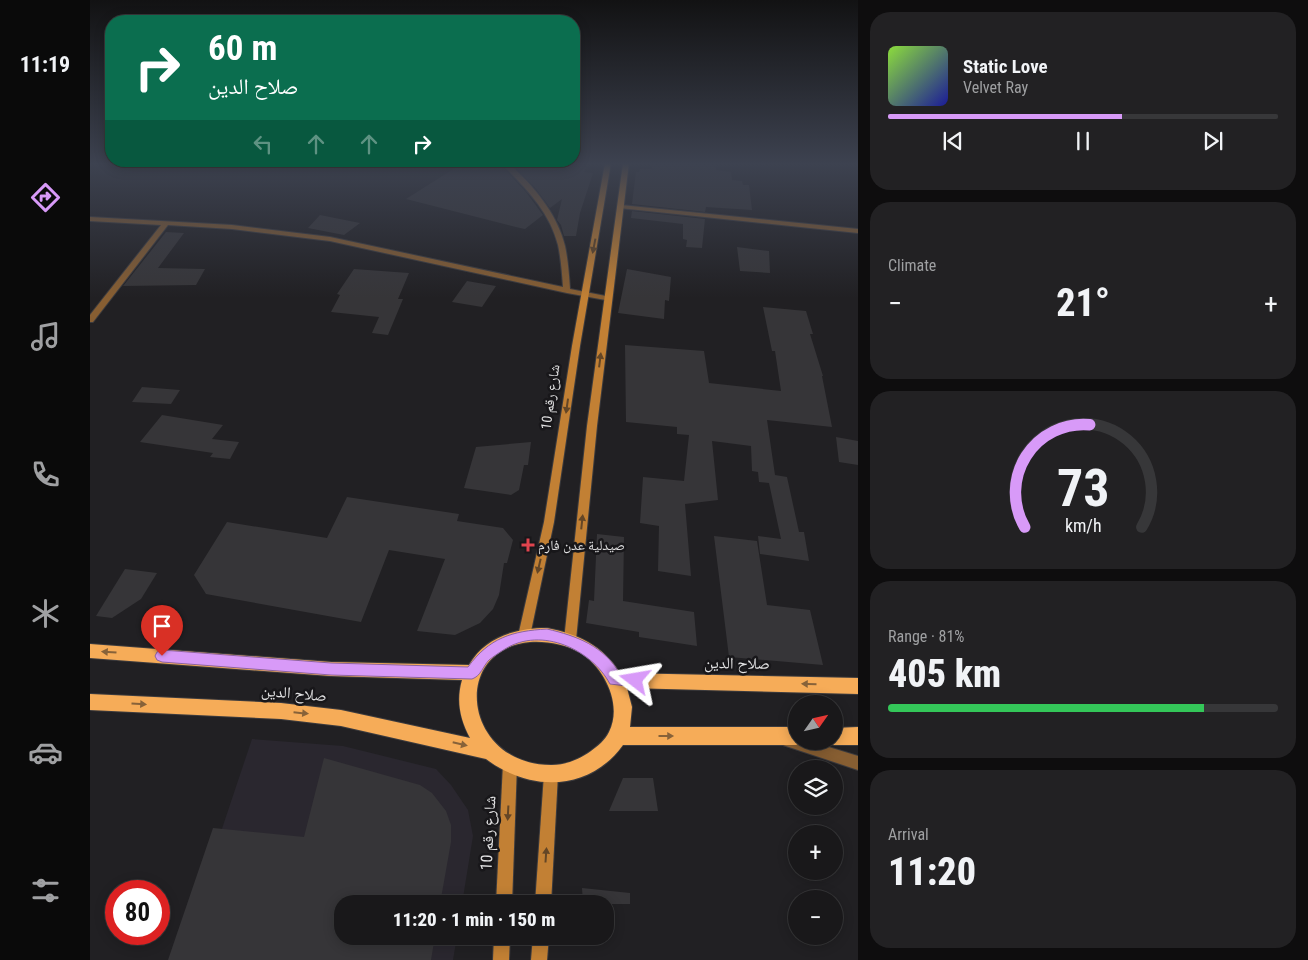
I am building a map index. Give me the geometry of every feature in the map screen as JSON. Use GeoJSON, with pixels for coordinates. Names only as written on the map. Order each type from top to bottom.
{"type":"FeatureCollection","features":[{"type":"Feature","properties":{"kind":"highway"},"geometry":{"type":"LineString","coordinates":[[547,635],[570,640],[592,652],[609,668],[621,689],[624,713],[618,736],[602,756],[579,769],[551,774],[530,771],[510,764],[490,751],[476,734],[468,714],[466,694],[472,673],[484,656],[502,643],[524,636],[547,635]]}},
{"type":"Feature","properties":{"kind":"highway","name":"صلاح الدين"},"geometry":{"type":"LineString","coordinates":[[90,651],[331,669],[472,673]]}},
{"type":"Feature","properties":{"kind":"highway","name":"صلاح الدين"},"geometry":{"type":"LineString","coordinates":[[616,680],[858,686]]}},
{"type":"Feature","properties":{"kind":"highway","name":"صلاح الدين"},"geometry":{"type":"LineString","coordinates":[[90,702],[281,712],[341,718],[490,751]]}},
{"type":"Feature","properties":{"kind":"highway"},"geometry":{"type":"LineString","coordinates":[[618,736],[788,736]]}},
{"type":"Feature","properties":{"kind":"highway"},"geometry":{"type":"LineString","coordinates":[[843,736],[858,736]]}},
{"type":"Feature","properties":{"kind":"main road","name":"شارع رقم 10"},"geometry":{"type":"LineString","coordinates":[[524,636],[549,522],[584,295],[600,208]]}},
{"type":"Feature","properties":{"kind":"main road"},"geometry":{"type":"LineString","coordinates":[[570,640],[608,299],[621,208]]}},
{"type":"Feature","properties":{"kind":"main road","name":"شارع رقم 10"},"geometry":{"type":"LineString","coordinates":[[504,895],[510,764]]}},
{"type":"Feature","properties":{"kind":"main road"},"geometry":{"type":"LineString","coordinates":[[544,895],[551,774]]}},
{"type":"Feature","properties":{"kind":"main road"},"geometry":{"type":"LineString","coordinates":[[501,960],[502,945]]}},
{"type":"Feature","properties":{"kind":"main road"},"geometry":{"type":"LineString","coordinates":[[539,960],[540,945]]}},
{"type":"Feature","properties":{"kind":"street"},"geometry":{"type":"LineString","coordinates":[[545,208],[560,238],[567,292]]}},
{"type":"Feature","properties":{"kind":"street"},"geometry":{"type":"LineString","coordinates":[[629,208],[858,231]]}},
{"type":"Feature","properties":{"kind":"street"},"geometry":{"type":"LineString","coordinates":[[90,219],[232,227],[330,239],[567,292],[608,299]]}},
{"type":"Feature","properties":{"kind":"street"},"geometry":{"type":"LineString","coordinates":[[90,320],[166,224]]}},
{"type":"Feature","properties":{"kind":"street"},"geometry":{"type":"LineString","coordinates":[[772,736],[858,763]]}},
{"type":"Feature","properties":{"kind":"shaded area"},"geometry":{"type":"Polygon","coordinates":[[[252,739],[343,746],[436,769],[451,785],[468,810],[473,836],[463,895],[334,895],[334,945],[456,945],[453,960],[178,960],[252,739]]]}},
{"type":"Feature","properties":{"kind":"building"},"geometry":{"type":"Polygon","coordinates":[[[441,208],[538,208],[543,215],[525,229],[441,208]]]}},
{"type":"Feature","properties":{"kind":"building"},"geometry":{"type":"Polygon","coordinates":[[[560,208],[582,208],[576,236],[564,236],[561,225],[557,220],[560,208]]]}},
{"type":"Feature","properties":{"kind":"building"},"geometry":{"type":"Polygon","coordinates":[[[667,208],[706,208],[705,212],[667,208]]]}},
{"type":"Feature","properties":{"kind":"building"},"geometry":{"type":"Polygon","coordinates":[[[718,208],[752,208],[752,210],[718,208]]]}},
{"type":"Feature","properties":{"kind":"building"},"geometry":{"type":"Polygon","coordinates":[[[632,211],[705,219],[702,248],[686,247],[687,240],[683,239],[683,224],[631,218],[632,211]]]}},
{"type":"Feature","properties":{"kind":"building"},"geometry":{"type":"Polygon","coordinates":[[[320,215],[360,223],[344,235],[308,228],[320,215]]]}},
{"type":"Feature","properties":{"kind":"building"},"geometry":{"type":"Polygon","coordinates":[[[166,232],[184,233],[158,268],[205,269],[196,285],[123,286],[166,232]]]}},
{"type":"Feature","properties":{"kind":"building"},"geometry":{"type":"Polygon","coordinates":[[[737,247],[769,251],[770,273],[740,271],[737,247]]]}},
{"type":"Feature","properties":{"kind":"building"},"geometry":{"type":"Polygon","coordinates":[[[354,269],[409,273],[398,299],[403,299],[388,335],[372,333],[379,317],[331,312],[340,295],[337,294],[354,269]]]}},
{"type":"Feature","properties":{"kind":"building"},"geometry":{"type":"Polygon","coordinates":[[[627,269],[671,277],[669,301],[665,300],[664,319],[618,313],[627,269]]]}},
{"type":"Feature","properties":{"kind":"building"},"geometry":{"type":"Polygon","coordinates":[[[467,281],[496,286],[482,307],[452,302],[467,281]]]}},
{"type":"Feature","properties":{"kind":"building"},"geometry":{"type":"Polygon","coordinates":[[[763,307],[806,311],[813,334],[810,334],[823,376],[832,427],[767,420],[775,475],[787,477],[799,532],[804,532],[809,561],[760,554],[758,536],[781,539],[769,483],[759,482],[758,472],[752,471],[751,446],[712,441],[718,500],[685,504],[691,576],[658,571],[659,526],[640,523],[643,477],[684,481],[689,435],[677,434],[677,427],[626,422],[625,345],[704,351],[709,383],[781,391],[775,351],[772,351],[763,307]]]}},
{"type":"Feature","properties":{"kind":"building"},"geometry":{"type":"Polygon","coordinates":[[[142,387],[180,390],[171,404],[132,402],[142,387]]]}},
{"type":"Feature","properties":{"kind":"building"},"geometry":{"type":"Polygon","coordinates":[[[162,415],[223,425],[212,439],[239,442],[230,459],[210,457],[213,453],[140,442],[162,415]]]}},
{"type":"Feature","properties":{"kind":"building"},"geometry":{"type":"Polygon","coordinates":[[[836,437],[858,441],[858,465],[839,462],[836,437]]]}},
{"type":"Feature","properties":{"kind":"building"},"geometry":{"type":"Polygon","coordinates":[[[531,442],[528,465],[524,465],[519,490],[511,495],[464,488],[476,447],[531,442]]]}},
{"type":"Feature","properties":{"kind":"building"},"geometry":{"type":"Polygon","coordinates":[[[347,497],[459,514],[457,521],[503,528],[513,540],[507,563],[504,563],[499,595],[493,609],[480,623],[455,635],[417,631],[445,559],[389,550],[361,622],[206,594],[194,575],[227,522],[327,538],[347,497]]]}},
{"type":"Feature","properties":{"kind":"building"},"geometry":{"type":"Polygon","coordinates":[[[597,534],[624,537],[623,601],[694,612],[697,646],[639,637],[639,632],[586,623],[589,600],[594,601],[597,534]]]}},
{"type":"Feature","properties":{"kind":"building"},"geometry":{"type":"Polygon","coordinates":[[[714,536],[757,541],[767,605],[810,610],[823,665],[729,657],[714,536]]]}},
{"type":"Feature","properties":{"kind":"building"},"geometry":{"type":"Polygon","coordinates":[[[125,569],[157,573],[141,599],[112,618],[96,616],[125,569]]]}},
{"type":"Feature","properties":{"kind":"building"},"geometry":{"type":"Polygon","coordinates":[[[324,758],[420,785],[432,793],[446,811],[451,825],[451,842],[442,895],[334,895],[334,945],[434,945],[431,960],[168,960],[213,828],[304,837],[324,758]]]}},
{"type":"Feature","properties":{"kind":"building"},"geometry":{"type":"Polygon","coordinates":[[[623,778],[653,778],[658,811],[609,811],[623,778]]]}},
{"type":"Feature","properties":{"kind":"building"},"geometry":{"type":"Polygon","coordinates":[[[582,888],[630,893],[630,904],[614,904],[614,895],[582,895],[582,888]]]}},
{"type":"Feature","properties":{"kind":"place","name":"صيدلية عدن فارم"},"geometry":{"type":"Point","coordinates":[528,545]}},
{"type":"Feature","properties":{"kind":"route"},"geometry":{"type":"LineString","coordinates":[[162,656],[331,669],[472,673],[484,656],[502,643],[524,636],[547,635],[570,640],[592,652],[609,668],[616,680],[635,680]]}}]}
